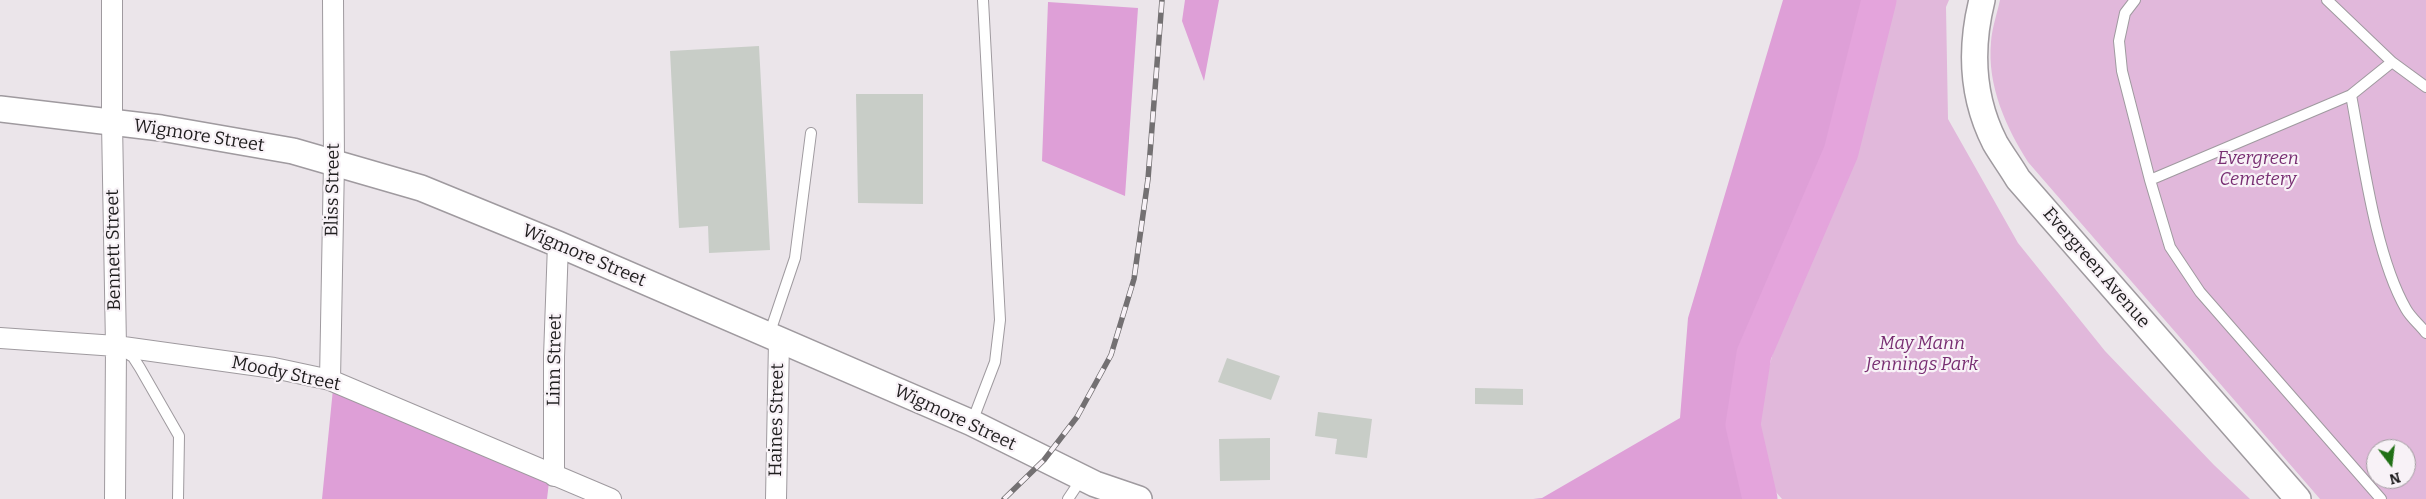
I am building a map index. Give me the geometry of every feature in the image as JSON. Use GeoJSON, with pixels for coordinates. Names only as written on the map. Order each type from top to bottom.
{"type":"FeatureCollection","features":[{"type":"Feature","properties":{"kind":"street","name":"Bennett Street"},"geometry":{"type":"LineString","coordinates":[[112,0],[116,346],[115,499]]}},
{"type":"Feature","properties":{"kind":"street","name":"Bliss Street"},"geometry":{"type":"LineString","coordinates":[[330,380],[334,162],[333,0]]}},
{"type":"Feature","properties":{"kind":"street","name":"Evergreen Avenue"},"geometry":{"type":"LineString","coordinates":[[1982,0],[1976,24],[1974,47],[1976,81],[1983,111],[2000,150],[2018,179],[2298,499]]}},
{"type":"Feature","properties":{"kind":"street","name":"Wigmore Street"},"geometry":{"type":"LineString","coordinates":[[0,109],[161,128],[293,151],[421,188],[558,244],[972,423],[1082,478],[1139,499]]}},
{"type":"Feature","properties":{"kind":"street","name":"Linn Street"},"geometry":{"type":"LineString","coordinates":[[554,476],[554,358],[558,244]]}},
{"type":"Feature","properties":{"kind":"street","name":"Moody Street"},"geometry":{"type":"LineString","coordinates":[[0,338],[116,346],[274,368],[330,380],[611,499]]}},
{"type":"Feature","properties":{"kind":"street","name":"Haines Street"},"geometry":{"type":"LineString","coordinates":[[774,339],[776,499]]}},
{"type":"Feature","properties":{"kind":"lane"},"geometry":{"type":"LineString","coordinates":[[972,423],[995,362],[1000,320],[982,0]]}},
{"type":"Feature","properties":{"kind":"lane"},"geometry":{"type":"LineString","coordinates":[[2135,0],[2125,13],[2119,41],[2122,71],[2150,180],[2170,247],[2200,292],[2382,499]]}},
{"type":"Feature","properties":{"kind":"lane"},"geometry":{"type":"LineString","coordinates":[[2327,0],[2392,62],[2426,87]]}},
{"type":"Feature","properties":{"kind":"lane"},"geometry":{"type":"LineString","coordinates":[[2150,180],[2351,96],[2392,62]]}},
{"type":"Feature","properties":{"kind":"lane"},"geometry":{"type":"LineString","coordinates":[[2351,96],[2377,227],[2390,270],[2407,310],[2426,333]]}},
{"type":"Feature","properties":{"kind":"lane"},"geometry":{"type":"LineString","coordinates":[[774,339],[795,258],[811,133]]}},
{"type":"Feature","properties":{"kind":"lane"},"geometry":{"type":"LineString","coordinates":[[116,346],[133,357],[180,436],[178,499]]}},
{"type":"Feature","properties":{"kind":"lane"},"geometry":{"type":"LineString","coordinates":[[1068,499],[1082,478]]}},
{"type":"Feature","properties":{"kind":"green space","name":"May Mann Jennings Park"},"geometry":{"type":"Polygon","coordinates":[[[1889,0],[1949,0],[1946,7],[1948,119],[2018,243],[2105,351],[2214,465],[2250,499],[1782,499],[1775,491],[1756,416],[1786,304],[1856,149],[1889,0]]]}},
{"type":"Feature","properties":{"kind":"green space","name":"Evergreen Cemetery"},"geometry":{"type":"Polygon","coordinates":[[[2000,0],[2426,0],[2426,499],[2320,499],[2028,162],[2012,135],[1995,90],[1991,58],[1993,26],[2000,0]]]}},
{"type":"Feature","properties":{"kind":"shaded area"},"geometry":{"type":"Polygon","coordinates":[[[1185,0],[1219,0],[1204,81],[1182,21],[1185,0]]]}},
{"type":"Feature","properties":{"kind":"shaded area"},"geometry":{"type":"Polygon","coordinates":[[[1783,0],[1864,0],[1828,148],[1742,348],[1729,430],[1745,499],[1533,499],[1542,498],[1680,418],[1688,318],[1783,0]]]}},
{"type":"Feature","properties":{"kind":"shaded area"},"geometry":{"type":"Polygon","coordinates":[[[1048,2],[1138,8],[1125,196],[1042,161],[1048,2]]]}},
{"type":"Feature","properties":{"kind":"shaded area"},"geometry":{"type":"Polygon","coordinates":[[[333,389],[549,482],[547,499],[322,499],[333,389]]]}},
{"type":"Feature","properties":{"kind":"building"},"geometry":{"type":"Polygon","coordinates":[[[759,46],[770,250],[709,253],[708,226],[679,228],[670,51],[759,46]]]}},
{"type":"Feature","properties":{"kind":"building"},"geometry":{"type":"Polygon","coordinates":[[[856,94],[923,94],[923,204],[858,203],[856,94]]]}},
{"type":"Feature","properties":{"kind":"building"},"geometry":{"type":"Polygon","coordinates":[[[1227,358],[1280,376],[1271,400],[1218,382],[1227,358]]]}},
{"type":"Feature","properties":{"kind":"building"},"geometry":{"type":"Polygon","coordinates":[[[1475,388],[1523,389],[1523,405],[1475,404],[1475,388]]]}},
{"type":"Feature","properties":{"kind":"building"},"geometry":{"type":"Polygon","coordinates":[[[1318,412],[1372,419],[1367,458],[1335,454],[1337,439],[1315,436],[1318,412]]]}},
{"type":"Feature","properties":{"kind":"building"},"geometry":{"type":"Polygon","coordinates":[[[1270,438],[1270,480],[1220,481],[1219,439],[1270,438]]]}},
{"type":"Feature","properties":{"kind":"waterway"},"geometry":{"type":"LineString","coordinates":[[1760,499],[1743,425],[1754,354],[1841,152],[1879,0]]}},
{"type":"Feature","properties":{"kind":"railway"},"geometry":{"type":"LineString","coordinates":[[1004,499],[1044,460],[1077,417],[1111,355],[1134,279],[1148,179],[1162,0]]}}]}
